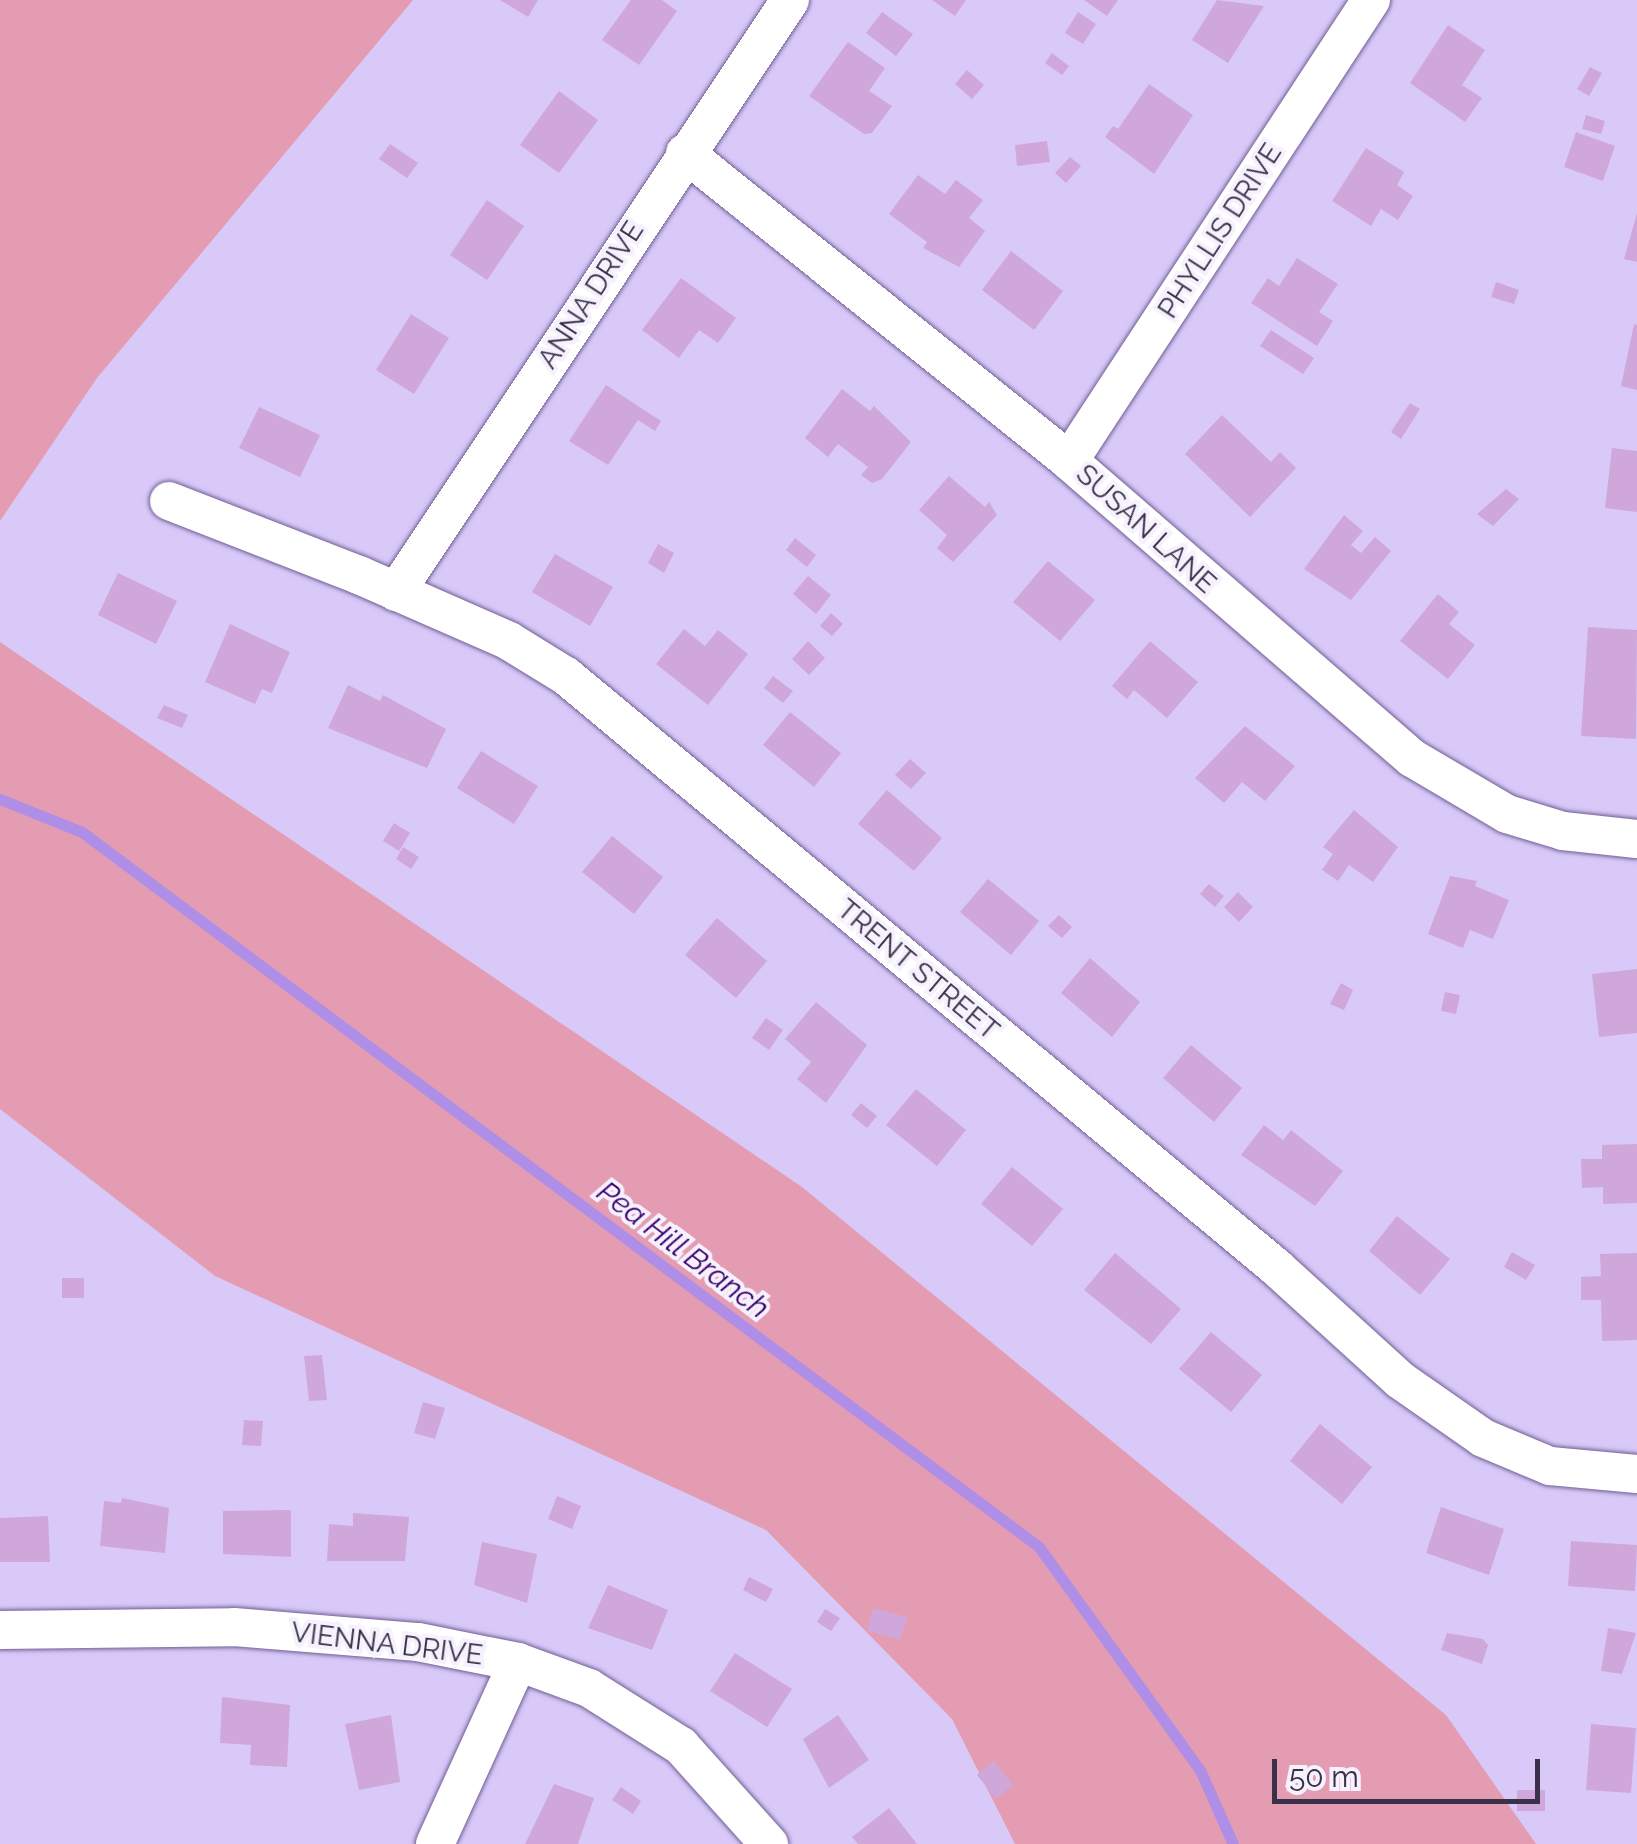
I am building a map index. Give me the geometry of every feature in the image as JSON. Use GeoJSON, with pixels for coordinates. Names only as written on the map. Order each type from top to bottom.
{"type":"FeatureCollection","features":[{"type":"Feature","properties":{"kind":"street","name":"ANNA DRIVE"},"geometry":{"type":"LineString","coordinates":[[396,592],[685,152],[790,0]]}},
{"type":"Feature","properties":{"kind":"street","name":"PHYLLIS DRIVE"},"geometry":{"type":"LineString","coordinates":[[1069,461],[1371,0]]}},
{"type":"Feature","properties":{"kind":"street","name":"SUSAN LANE"},"geometry":{"type":"LineString","coordinates":[[685,152],[1069,461],[1274,643],[1459,789],[1563,831],[1637,839]]}},
{"type":"Feature","properties":{"kind":"street","name":"TRENT STREET"},"geometry":{"type":"LineString","coordinates":[[169,500],[509,641],[566,676],[1277,1268],[1400,1380],[1483,1438],[1550,1466],[1637,1474]]}},
{"type":"Feature","properties":{"kind":"street","name":"VIENNA DRIVE"},"geometry":{"type":"LineString","coordinates":[[0,1630],[234,1627],[418,1642],[518,1662],[589,1688],[681,1746],[769,1844]]}},
{"type":"Feature","properties":{"kind":"street"},"geometry":{"type":"LineString","coordinates":[[435,1844],[518,1662]]}},
{"type":"Feature","properties":{"kind":"shaded area"},"geometry":{"type":"Polygon","coordinates":[[[0,0],[413,0],[97,378],[0,521],[0,0]]]}},
{"type":"Feature","properties":{"kind":"shaded area"},"geometry":{"type":"Polygon","coordinates":[[[0,642],[802,1187],[1446,1715],[1536,1844],[1015,1844],[952,1719],[766,1530],[215,1276],[0,1109],[0,642]]]}},
{"type":"Feature","properties":{"kind":"building"},"geometry":{"type":"Polygon","coordinates":[[[500,0],[538,0],[528,17],[500,0]]]}},
{"type":"Feature","properties":{"kind":"building"},"geometry":{"type":"Polygon","coordinates":[[[631,0],[662,0],[677,11],[639,65],[602,40],[631,0]]]}},
{"type":"Feature","properties":{"kind":"building"},"geometry":{"type":"Polygon","coordinates":[[[932,0],[966,0],[955,16],[932,0]]]}},
{"type":"Feature","properties":{"kind":"building"},"geometry":{"type":"Polygon","coordinates":[[[1084,0],[1118,0],[1107,16],[1084,0]]]}},
{"type":"Feature","properties":{"kind":"building"},"geometry":{"type":"Polygon","coordinates":[[[1217,0],[1264,6],[1228,63],[1192,40],[1217,0]]]}},
{"type":"Feature","properties":{"kind":"building"},"geometry":{"type":"Polygon","coordinates":[[[882,12],[913,34],[896,56],[866,33],[882,12]]]}},
{"type":"Feature","properties":{"kind":"building"},"geometry":{"type":"Polygon","coordinates":[[[1078,12],[1096,24],[1083,44],[1065,33],[1078,12]]]}},
{"type":"Feature","properties":{"kind":"building"},"geometry":{"type":"Polygon","coordinates":[[[1448,25],[1485,50],[1462,85],[1482,98],[1465,122],[1410,83],[1448,25]]]}},
{"type":"Feature","properties":{"kind":"building"},"geometry":{"type":"Polygon","coordinates":[[[848,42],[885,68],[869,91],[892,106],[872,133],[864,134],[809,96],[848,42]]]}},
{"type":"Feature","properties":{"kind":"building"},"geometry":{"type":"Polygon","coordinates":[[[1052,53],[1069,66],[1062,75],[1045,63],[1052,53]]]}},
{"type":"Feature","properties":{"kind":"building"},"geometry":{"type":"Polygon","coordinates":[[[1590,67],[1602,73],[1589,96],[1577,89],[1590,67]]]}},
{"type":"Feature","properties":{"kind":"building"},"geometry":{"type":"Polygon","coordinates":[[[967,70],[984,85],[972,99],[955,84],[967,70]]]}},
{"type":"Feature","properties":{"kind":"building"},"geometry":{"type":"Polygon","coordinates":[[[1149,84],[1193,115],[1154,174],[1105,137],[1113,126],[1118,129],[1149,84]]]}},
{"type":"Feature","properties":{"kind":"building"},"geometry":{"type":"Polygon","coordinates":[[[559,91],[598,120],[559,173],[520,145],[559,91]]]}},
{"type":"Feature","properties":{"kind":"building"},"geometry":{"type":"Polygon","coordinates":[[[1586,115],[1605,121],[1601,134],[1582,129],[1586,115]]]}},
{"type":"Feature","properties":{"kind":"building"},"geometry":{"type":"Polygon","coordinates":[[[1576,132],[1615,146],[1603,181],[1564,167],[1576,132]]]}},
{"type":"Feature","properties":{"kind":"building"},"geometry":{"type":"Polygon","coordinates":[[[1047,141],[1050,162],[1017,166],[1015,145],[1047,141]]]}},
{"type":"Feature","properties":{"kind":"building"},"geometry":{"type":"Polygon","coordinates":[[[390,144],[418,163],[407,178],[379,159],[390,144]]]}},
{"type":"Feature","properties":{"kind":"building"},"geometry":{"type":"Polygon","coordinates":[[[1366,148],[1404,172],[1397,185],[1413,196],[1398,220],[1381,209],[1371,226],[1332,201],[1366,148]]]}},
{"type":"Feature","properties":{"kind":"building"},"geometry":{"type":"Polygon","coordinates":[[[1070,157],[1081,166],[1066,183],[1055,173],[1070,157]]]}},
{"type":"Feature","properties":{"kind":"building"},"geometry":{"type":"Polygon","coordinates":[[[918,175],[945,194],[956,180],[983,200],[969,218],[985,231],[959,267],[923,248],[927,242],[889,214],[918,175]]]}},
{"type":"Feature","properties":{"kind":"building"},"geometry":{"type":"Polygon","coordinates":[[[487,200],[524,226],[487,280],[450,255],[487,200]]]}},
{"type":"Feature","properties":{"kind":"building"},"geometry":{"type":"Polygon","coordinates":[[[1637,213],[1637,262],[1624,259],[1637,213]]]}},
{"type":"Feature","properties":{"kind":"building"},"geometry":{"type":"Polygon","coordinates":[[[1011,251],[1063,291],[1034,330],[982,290],[1011,251]]]}},
{"type":"Feature","properties":{"kind":"building"},"geometry":{"type":"Polygon","coordinates":[[[1297,258],[1338,284],[1319,312],[1333,321],[1317,346],[1251,303],[1268,278],[1279,286],[1297,258]]]}},
{"type":"Feature","properties":{"kind":"building"},"geometry":{"type":"Polygon","coordinates":[[[681,278],[736,318],[718,343],[699,330],[679,358],[642,330],[681,278]]]}},
{"type":"Feature","properties":{"kind":"building"},"geometry":{"type":"Polygon","coordinates":[[[1496,282],[1519,290],[1514,304],[1491,297],[1496,282]]]}},
{"type":"Feature","properties":{"kind":"building"},"geometry":{"type":"Polygon","coordinates":[[[411,314],[449,338],[414,394],[376,370],[411,314]]]}},
{"type":"Feature","properties":{"kind":"building"},"geometry":{"type":"Polygon","coordinates":[[[1634,324],[1637,325],[1637,390],[1621,386],[1634,324]]]}},
{"type":"Feature","properties":{"kind":"building"},"geometry":{"type":"Polygon","coordinates":[[[1271,330],[1314,358],[1303,374],[1260,346],[1271,330]]]}},
{"type":"Feature","properties":{"kind":"building"},"geometry":{"type":"Polygon","coordinates":[[[606,385],[661,421],[655,431],[638,420],[608,465],[569,441],[606,385]]]}},
{"type":"Feature","properties":{"kind":"building"},"geometry":{"type":"Polygon","coordinates":[[[842,389],[870,411],[874,406],[911,442],[882,479],[872,483],[861,475],[868,467],[838,444],[828,457],[805,438],[842,389]]]}},
{"type":"Feature","properties":{"kind":"building"},"geometry":{"type":"Polygon","coordinates":[[[1410,403],[1420,409],[1401,439],[1391,432],[1410,403]]]}},
{"type":"Feature","properties":{"kind":"building"},"geometry":{"type":"Polygon","coordinates":[[[259,407],[320,435],[300,477],[239,448],[259,407]]]}},
{"type":"Feature","properties":{"kind":"building"},"geometry":{"type":"Polygon","coordinates":[[[1222,415],[1271,462],[1280,452],[1296,468],[1250,517],[1185,454],[1222,415]]]}},
{"type":"Feature","properties":{"kind":"building"},"geometry":{"type":"Polygon","coordinates":[[[1612,448],[1637,451],[1637,512],[1605,508],[1612,448]]]}},
{"type":"Feature","properties":{"kind":"building"},"geometry":{"type":"Polygon","coordinates":[[[949,476],[985,507],[989,502],[997,515],[953,562],[937,548],[947,535],[919,510],[949,476]]]}},
{"type":"Feature","properties":{"kind":"building"},"geometry":{"type":"Polygon","coordinates":[[[1506,489],[1519,499],[1493,526],[1477,514],[1506,489]]]}},
{"type":"Feature","properties":{"kind":"building"},"geometry":{"type":"Polygon","coordinates":[[[1344,515],[1363,531],[1351,545],[1361,553],[1375,537],[1391,551],[1351,600],[1304,569],[1344,515]]]}},
{"type":"Feature","properties":{"kind":"building"},"geometry":{"type":"Polygon","coordinates":[[[795,538],[816,555],[807,567],[786,550],[795,538]]]}},
{"type":"Feature","properties":{"kind":"building"},"geometry":{"type":"Polygon","coordinates":[[[658,544],[674,553],[664,573],[648,563],[658,544]]]}},
{"type":"Feature","properties":{"kind":"building"},"geometry":{"type":"Polygon","coordinates":[[[555,554],[613,587],[590,626],[532,592],[555,554]]]}},
{"type":"Feature","properties":{"kind":"building"},"geometry":{"type":"Polygon","coordinates":[[[1048,561],[1095,600],[1060,641],[1013,602],[1048,561]]]}},
{"type":"Feature","properties":{"kind":"building"},"geometry":{"type":"Polygon","coordinates":[[[118,573],[177,601],[156,644],[98,615],[118,573]]]}},
{"type":"Feature","properties":{"kind":"building"},"geometry":{"type":"Polygon","coordinates":[[[808,576],[831,595],[816,614],[793,594],[808,576]]]}},
{"type":"Feature","properties":{"kind":"building"},"geometry":{"type":"Polygon","coordinates":[[[1438,594],[1459,612],[1449,624],[1475,645],[1448,679],[1400,641],[1438,594]]]}},
{"type":"Feature","properties":{"kind":"building"},"geometry":{"type":"Polygon","coordinates":[[[831,613],[843,624],[832,636],[820,626],[831,613]]]}},
{"type":"Feature","properties":{"kind":"building"},"geometry":{"type":"Polygon","coordinates":[[[230,624],[290,652],[272,693],[262,689],[255,704],[205,682],[230,624]]]}},
{"type":"Feature","properties":{"kind":"building"},"geometry":{"type":"Polygon","coordinates":[[[1588,627],[1637,630],[1636,739],[1581,736],[1588,627]]]}},
{"type":"Feature","properties":{"kind":"building"},"geometry":{"type":"Polygon","coordinates":[[[684,629],[705,646],[718,630],[748,654],[708,705],[656,664],[684,629]]]}},
{"type":"Feature","properties":{"kind":"building"},"geometry":{"type":"Polygon","coordinates":[[[808,641],[825,658],[809,675],[792,659],[808,641]]]}},
{"type":"Feature","properties":{"kind":"building"},"geometry":{"type":"Polygon","coordinates":[[[1150,641],[1198,682],[1167,718],[1134,690],[1127,699],[1112,686],[1150,641]]]}},
{"type":"Feature","properties":{"kind":"building"},"geometry":{"type":"Polygon","coordinates":[[[773,676],[793,691],[783,703],[764,688],[773,676]]]}},
{"type":"Feature","properties":{"kind":"building"},"geometry":{"type":"Polygon","coordinates":[[[348,685],[380,701],[383,695],[446,729],[427,768],[328,728],[348,685]]]}},
{"type":"Feature","properties":{"kind":"building"},"geometry":{"type":"Polygon","coordinates":[[[164,705],[188,715],[182,728],[157,718],[164,705]]]}},
{"type":"Feature","properties":{"kind":"building"},"geometry":{"type":"Polygon","coordinates":[[[790,712],[841,753],[814,787],[763,745],[790,712]]]}},
{"type":"Feature","properties":{"kind":"building"},"geometry":{"type":"Polygon","coordinates":[[[1245,726],[1295,766],[1265,801],[1242,782],[1224,803],[1195,778],[1245,726]]]}},
{"type":"Feature","properties":{"kind":"building"},"geometry":{"type":"Polygon","coordinates":[[[481,751],[538,786],[514,824],[457,788],[481,751]]]}},
{"type":"Feature","properties":{"kind":"building"},"geometry":{"type":"Polygon","coordinates":[[[910,759],[926,773],[911,789],[895,775],[910,759]]]}},
{"type":"Feature","properties":{"kind":"building"},"geometry":{"type":"Polygon","coordinates":[[[887,790],[942,838],[914,871],[858,824],[887,790]]]}},
{"type":"Feature","properties":{"kind":"building"},"geometry":{"type":"Polygon","coordinates":[[[1354,810],[1398,847],[1373,882],[1349,865],[1338,881],[1322,870],[1333,854],[1323,847],[1354,810]]]}},
{"type":"Feature","properties":{"kind":"building"},"geometry":{"type":"Polygon","coordinates":[[[394,823],[410,833],[399,851],[383,841],[394,823]]]}},
{"type":"Feature","properties":{"kind":"building"},"geometry":{"type":"Polygon","coordinates":[[[612,836],[663,877],[634,914],[582,872],[612,836]]]}},
{"type":"Feature","properties":{"kind":"building"},"geometry":{"type":"Polygon","coordinates":[[[403,847],[419,857],[411,869],[396,859],[403,847]]]}},
{"type":"Feature","properties":{"kind":"building"},"geometry":{"type":"Polygon","coordinates":[[[1450,876],[1477,881],[1475,886],[1509,900],[1493,939],[1470,930],[1463,948],[1428,934],[1450,876]]]}},
{"type":"Feature","properties":{"kind":"building"},"geometry":{"type":"Polygon","coordinates":[[[988,879],[1039,921],[1011,955],[960,912],[988,879]]]}},
{"type":"Feature","properties":{"kind":"building"},"geometry":{"type":"Polygon","coordinates":[[[1209,884],[1224,896],[1215,907],[1200,894],[1209,884]]]}},
{"type":"Feature","properties":{"kind":"building"},"geometry":{"type":"Polygon","coordinates":[[[1238,892],[1253,907],[1239,922],[1224,907],[1238,892]]]}},
{"type":"Feature","properties":{"kind":"building"},"geometry":{"type":"Polygon","coordinates":[[[1059,915],[1072,927],[1062,938],[1048,926],[1059,915]]]}},
{"type":"Feature","properties":{"kind":"building"},"geometry":{"type":"Polygon","coordinates":[[[717,918],[767,961],[736,998],[685,955],[717,918]]]}},
{"type":"Feature","properties":{"kind":"building"},"geometry":{"type":"Polygon","coordinates":[[[1090,958],[1140,1002],[1112,1037],[1061,993],[1090,958]]]}},
{"type":"Feature","properties":{"kind":"building"},"geometry":{"type":"Polygon","coordinates":[[[1637,969],[1637,1033],[1599,1037],[1592,974],[1637,969]]]}},
{"type":"Feature","properties":{"kind":"building"},"geometry":{"type":"Polygon","coordinates":[[[1341,983],[1353,990],[1344,1010],[1330,1004],[1341,983]]]}},
{"type":"Feature","properties":{"kind":"building"},"geometry":{"type":"Polygon","coordinates":[[[1445,992],[1460,995],[1456,1014],[1441,1011],[1445,992]]]}},
{"type":"Feature","properties":{"kind":"building"},"geometry":{"type":"Polygon","coordinates":[[[816,1002],[867,1045],[826,1103],[797,1079],[811,1062],[785,1039],[816,1002]]]}},
{"type":"Feature","properties":{"kind":"building"},"geometry":{"type":"Polygon","coordinates":[[[766,1018],[783,1030],[769,1050],[752,1038],[766,1018]]]}},
{"type":"Feature","properties":{"kind":"building"},"geometry":{"type":"Polygon","coordinates":[[[1191,1045],[1242,1088],[1214,1122],[1163,1078],[1191,1045]]]}},
{"type":"Feature","properties":{"kind":"building"},"geometry":{"type":"Polygon","coordinates":[[[916,1089],[966,1130],[937,1166],[886,1125],[916,1089]]]}},
{"type":"Feature","properties":{"kind":"building"},"geometry":{"type":"Polygon","coordinates":[[[861,1103],[877,1116],[867,1128],[851,1115],[861,1103]]]}},
{"type":"Feature","properties":{"kind":"building"},"geometry":{"type":"Polygon","coordinates":[[[1264,1125],[1283,1140],[1291,1130],[1343,1171],[1315,1206],[1241,1155],[1264,1125]]]}},
{"type":"Feature","properties":{"kind":"building"},"geometry":{"type":"Polygon","coordinates":[[[1637,1144],[1637,1203],[1603,1204],[1603,1187],[1582,1188],[1581,1159],[1602,1159],[1602,1145],[1637,1144]]]}},
{"type":"Feature","properties":{"kind":"building"},"geometry":{"type":"Polygon","coordinates":[[[1012,1167],[1063,1209],[1032,1246],[981,1204],[1012,1167]]]}},
{"type":"Feature","properties":{"kind":"building"},"geometry":{"type":"Polygon","coordinates":[[[1397,1216],[1450,1259],[1420,1295],[1369,1251],[1397,1216]]]}},
{"type":"Feature","properties":{"kind":"building"},"geometry":{"type":"Polygon","coordinates":[[[1512,1252],[1535,1265],[1526,1280],[1504,1267],[1512,1252]]]}},
{"type":"Feature","properties":{"kind":"building"},"geometry":{"type":"Polygon","coordinates":[[[1115,1253],[1181,1309],[1151,1344],[1084,1290],[1115,1253]]]}},
{"type":"Feature","properties":{"kind":"building"},"geometry":{"type":"Polygon","coordinates":[[[1637,1253],[1637,1340],[1602,1341],[1601,1300],[1581,1300],[1581,1277],[1601,1276],[1600,1254],[1637,1253]]]}},
{"type":"Feature","properties":{"kind":"building"},"geometry":{"type":"Polygon","coordinates":[[[62,1278],[84,1278],[84,1298],[62,1298],[62,1278]]]}},
{"type":"Feature","properties":{"kind":"building"},"geometry":{"type":"Polygon","coordinates":[[[1211,1332],[1262,1375],[1231,1412],[1179,1369],[1211,1332]]]}},
{"type":"Feature","properties":{"kind":"building"},"geometry":{"type":"Polygon","coordinates":[[[322,1355],[327,1400],[309,1401],[304,1356],[322,1355]]]}},
{"type":"Feature","properties":{"kind":"building"},"geometry":{"type":"Polygon","coordinates":[[[423,1402],[445,1408],[435,1439],[414,1433],[423,1402]]]}},
{"type":"Feature","properties":{"kind":"building"},"geometry":{"type":"Polygon","coordinates":[[[244,1420],[263,1421],[261,1446],[242,1445],[244,1420]]]}},
{"type":"Feature","properties":{"kind":"building"},"geometry":{"type":"Polygon","coordinates":[[[1320,1424],[1372,1467],[1342,1504],[1290,1461],[1320,1424]]]}},
{"type":"Feature","properties":{"kind":"building"},"geometry":{"type":"Polygon","coordinates":[[[557,1496],[581,1506],[572,1529],[548,1519],[557,1496]]]}},
{"type":"Feature","properties":{"kind":"building"},"geometry":{"type":"Polygon","coordinates":[[[122,1498],[169,1508],[165,1553],[100,1546],[104,1501],[121,1503],[122,1498]]]}},
{"type":"Feature","properties":{"kind":"building"},"geometry":{"type":"Polygon","coordinates":[[[1441,1507],[1504,1529],[1489,1575],[1426,1553],[1441,1507]]]}},
{"type":"Feature","properties":{"kind":"building"},"geometry":{"type":"Polygon","coordinates":[[[291,1510],[291,1557],[223,1554],[223,1511],[291,1510]]]}},
{"type":"Feature","properties":{"kind":"building"},"geometry":{"type":"Polygon","coordinates":[[[353,1513],[409,1517],[405,1561],[327,1561],[329,1524],[353,1526],[353,1513]]]}},
{"type":"Feature","properties":{"kind":"building"},"geometry":{"type":"Polygon","coordinates":[[[48,1516],[50,1562],[0,1562],[0,1518],[48,1516]]]}},
{"type":"Feature","properties":{"kind":"building"},"geometry":{"type":"Polygon","coordinates":[[[1571,1541],[1637,1545],[1635,1591],[1568,1586],[1571,1541]]]}},
{"type":"Feature","properties":{"kind":"building"},"geometry":{"type":"Polygon","coordinates":[[[482,1542],[537,1554],[527,1603],[474,1585],[482,1542]]]}},
{"type":"Feature","properties":{"kind":"building"},"geometry":{"type":"Polygon","coordinates":[[[749,1577],[773,1589],[766,1602],[743,1590],[749,1577]]]}},
{"type":"Feature","properties":{"kind":"building"},"geometry":{"type":"Polygon","coordinates":[[[608,1585],[668,1610],[652,1650],[588,1628],[608,1585]]]}},
{"type":"Feature","properties":{"kind":"building"},"geometry":{"type":"Polygon","coordinates":[[[873,1608],[907,1617],[900,1640],[867,1631],[873,1608]]]}},
{"type":"Feature","properties":{"kind":"building"},"geometry":{"type":"Polygon","coordinates":[[[825,1609],[840,1618],[831,1631],[817,1622],[825,1609]]]}},
{"type":"Feature","properties":{"kind":"building"},"geometry":{"type":"Polygon","coordinates":[[[1608,1628],[1636,1633],[1622,1674],[1601,1671],[1608,1628]]]}},
{"type":"Feature","properties":{"kind":"building"},"geometry":{"type":"Polygon","coordinates":[[[1447,1633],[1483,1639],[1488,1645],[1482,1664],[1441,1650],[1447,1633]]]}},
{"type":"Feature","properties":{"kind":"building"},"geometry":{"type":"Polygon","coordinates":[[[735,1653],[792,1689],[767,1727],[710,1691],[735,1653]]]}},
{"type":"Feature","properties":{"kind":"building"},"geometry":{"type":"Polygon","coordinates":[[[222,1697],[290,1705],[287,1767],[250,1765],[251,1745],[220,1743],[222,1697]]]}},
{"type":"Feature","properties":{"kind":"building"},"geometry":{"type":"Polygon","coordinates":[[[391,1715],[400,1782],[359,1790],[345,1724],[391,1715]]]}},
{"type":"Feature","properties":{"kind":"building"},"geometry":{"type":"Polygon","coordinates":[[[838,1715],[869,1760],[829,1788],[803,1739],[838,1715]]]}},
{"type":"Feature","properties":{"kind":"building"},"geometry":{"type":"Polygon","coordinates":[[[1591,1724],[1636,1728],[1631,1793],[1586,1790],[1591,1724]]]}},
{"type":"Feature","properties":{"kind":"building"},"geometry":{"type":"Polygon","coordinates":[[[994,1761],[1013,1785],[996,1799],[977,1775],[994,1761]]]}},
{"type":"Feature","properties":{"kind":"building"},"geometry":{"type":"Polygon","coordinates":[[[554,1784],[594,1798],[578,1844],[525,1844],[554,1784]]]}},
{"type":"Feature","properties":{"kind":"building"},"geometry":{"type":"Polygon","coordinates":[[[621,1787],[641,1801],[633,1814],[612,1800],[621,1787]]]}},
{"type":"Feature","properties":{"kind":"building"},"geometry":{"type":"Polygon","coordinates":[[[1517,1790],[1545,1790],[1545,1811],[1517,1811],[1517,1790]]]}},
{"type":"Feature","properties":{"kind":"building"},"geometry":{"type":"Polygon","coordinates":[[[889,1808],[917,1844],[858,1844],[852,1837],[889,1808]]]}},
{"type":"Feature","properties":{"kind":"waterway","name":"Pea Hill Branch"},"geometry":{"type":"LineString","coordinates":[[0,799],[82,832],[1039,1547],[1200,1770],[1233,1844]]}}]}
